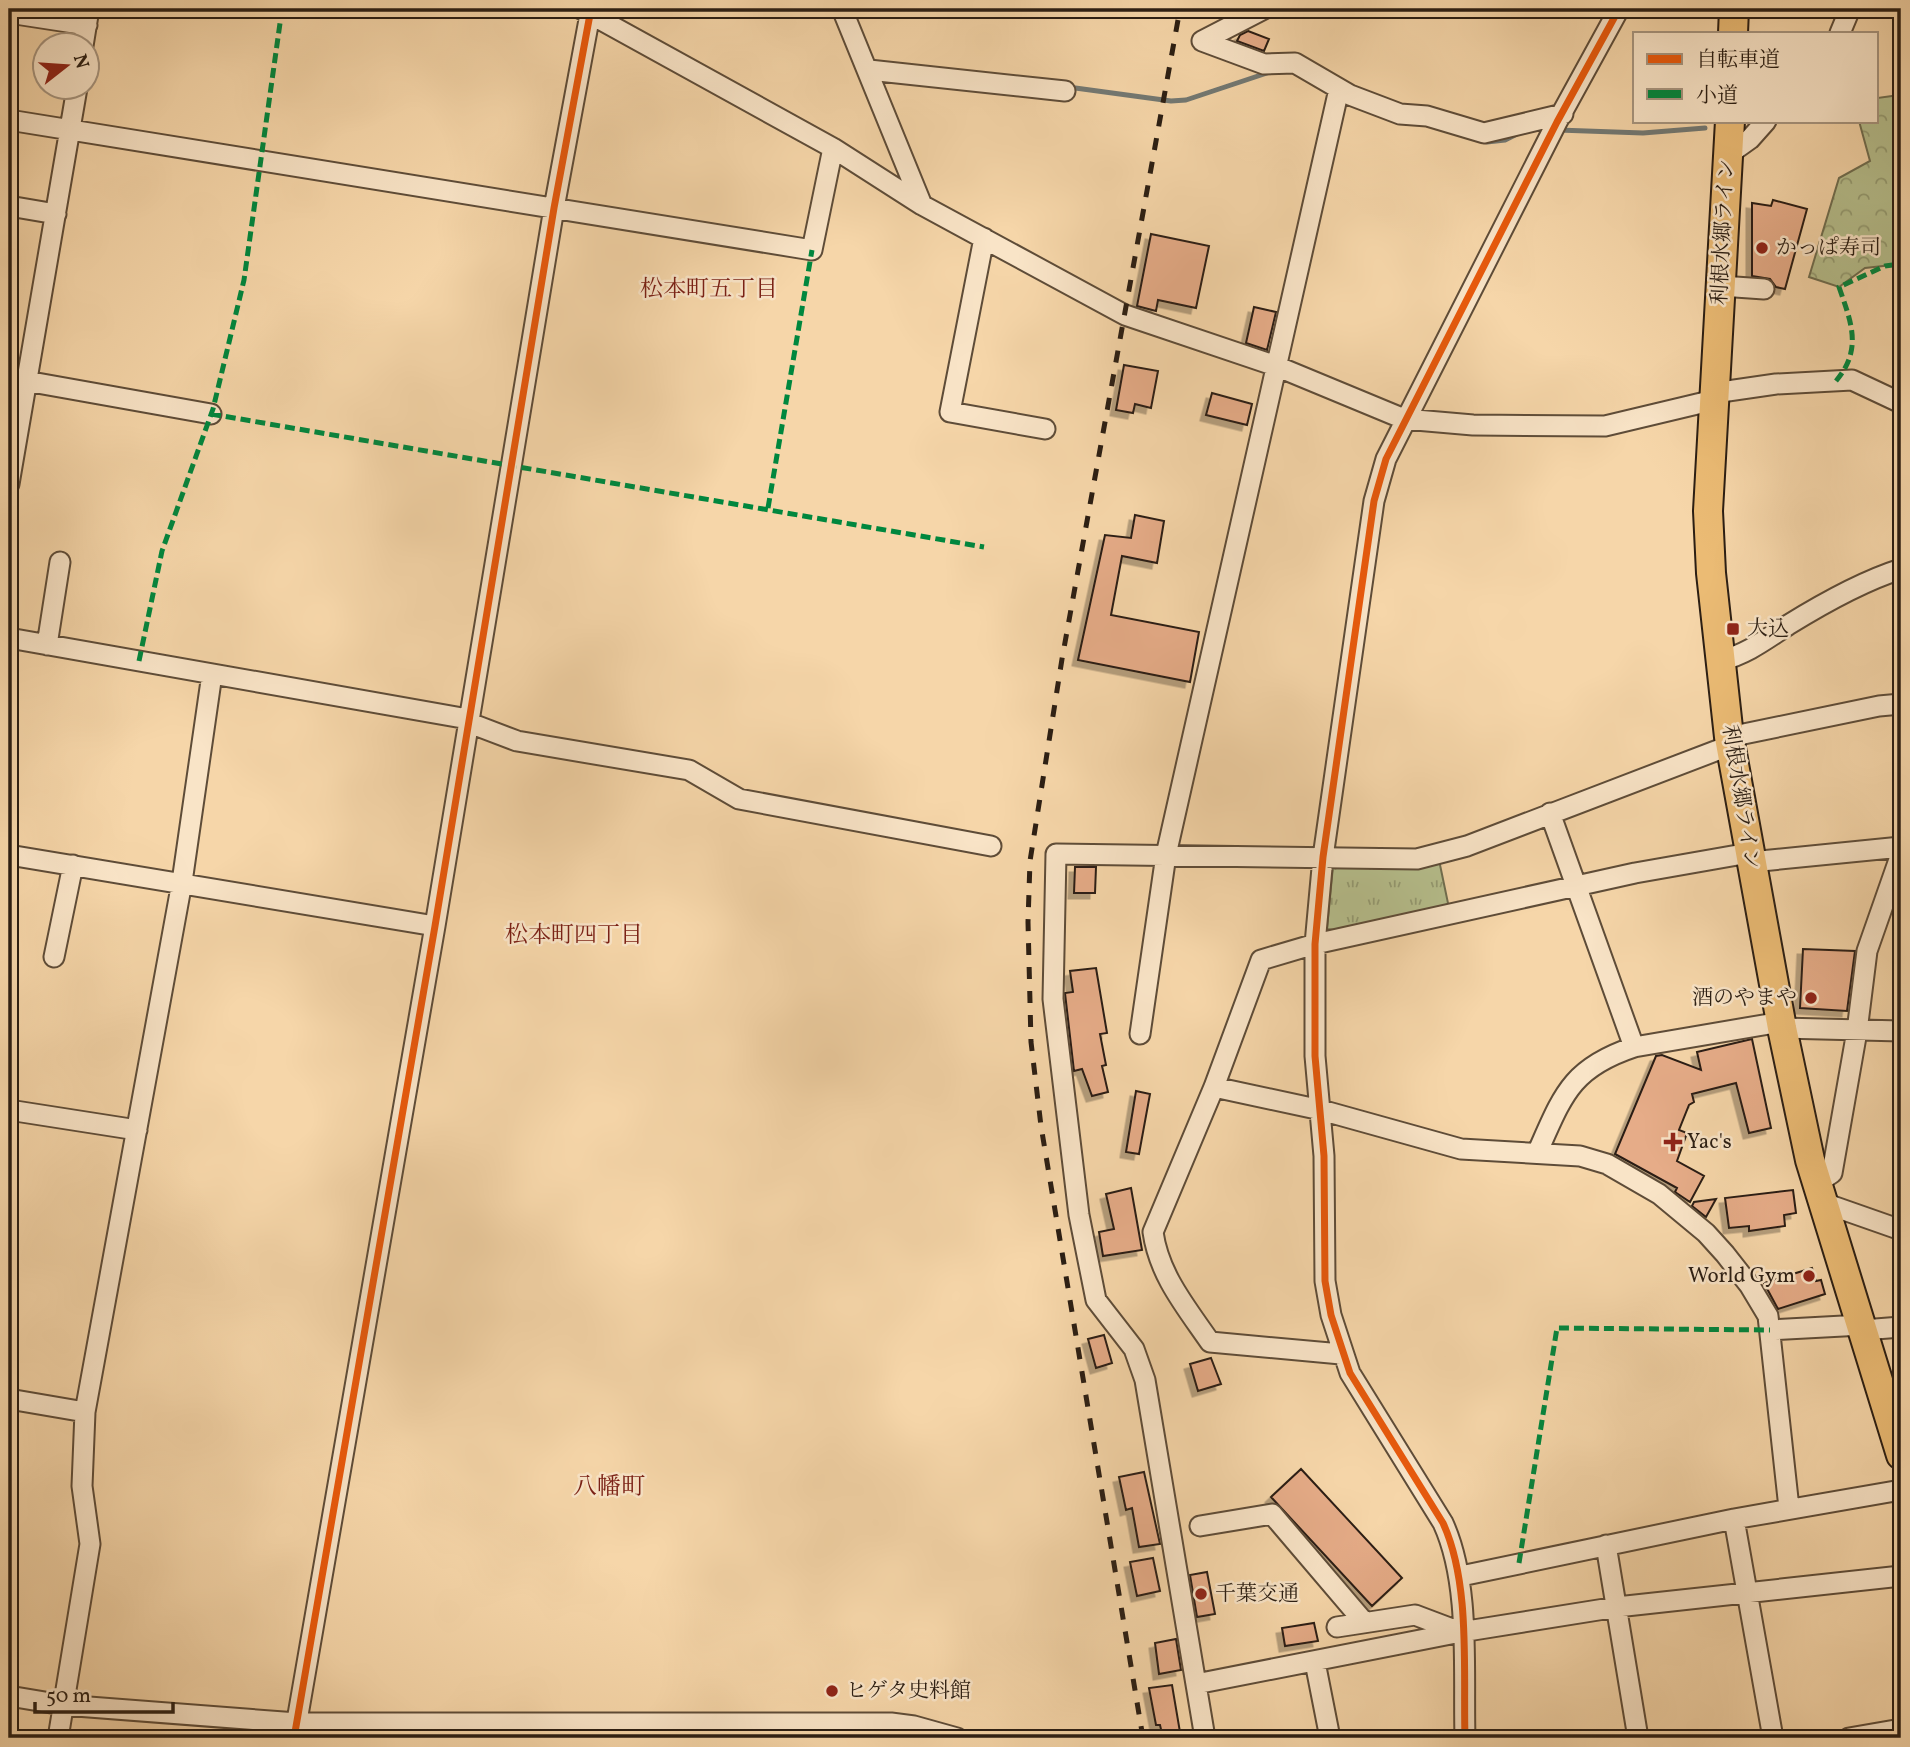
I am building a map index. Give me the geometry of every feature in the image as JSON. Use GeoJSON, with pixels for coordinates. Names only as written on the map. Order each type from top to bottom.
{"type":"FeatureCollection","features":[{"type":"Feature","properties":{"kind":"highway"},"geometry":{"type":"LineString","coordinates":[[1733,32],[1734,9]]}},
{"type":"Feature","properties":{"kind":"highway","name":"利根水郷ライン"},"geometry":{"type":"LineString","coordinates":[[1730,122],[1708,511],[1720,660],[1730,741],[1781,1025],[1820,1193],[1901,1455]]}},
{"type":"Feature","properties":{"kind":"street"},"geometry":{"type":"LineString","coordinates":[[842,9],[922,205]]}},
{"type":"Feature","properties":{"kind":"street"},"geometry":{"type":"LineString","coordinates":[[1264,9],[1202,41],[1264,64],[1295,63],[1339,89],[1400,114],[1427,116],[1484,133],[1556,124]]}},
{"type":"Feature","properties":{"kind":"street"},"geometry":{"type":"LineString","coordinates":[[1465,1738],[1461,1576],[1444,1523],[1341,1354],[1325,1281],[1321,1110],[1315,1056],[1315,944],[1323,857],[1374,501],[1386,459],[1556,124],[1619,9]]}},
{"type":"Feature","properties":{"kind":"street"},"geometry":{"type":"LineString","coordinates":[[1840,32],[1850,9]]}},
{"type":"Feature","properties":{"kind":"street"},"geometry":{"type":"LineString","coordinates":[[295,1731],[435,926],[587,11],[833,148],[922,205],[1125,315],[1276,366],[1404,419],[1473,425],[1605,426],[1714,396],[1776,384],[1852,380],[1901,403]]}},
{"type":"Feature","properties":{"kind":"street"},"geometry":{"type":"LineString","coordinates":[[9,13],[88,17]]}},
{"type":"Feature","properties":{"kind":"street"},"geometry":{"type":"LineString","coordinates":[[869,70],[1065,91]]}},
{"type":"Feature","properties":{"kind":"street"},"geometry":{"type":"LineString","coordinates":[[1140,1034],[1166,855],[1339,89]]}},
{"type":"Feature","properties":{"kind":"street"},"geometry":{"type":"LineString","coordinates":[[9,484],[18,379],[56,214],[75,102]]}},
{"type":"Feature","properties":{"kind":"street"},"geometry":{"type":"LineString","coordinates":[[9,120],[812,250],[833,148]]}},
{"type":"Feature","properties":{"kind":"street"},"geometry":{"type":"LineString","coordinates":[[1729,154],[1750,139],[1765,122]]}},
{"type":"Feature","properties":{"kind":"street"},"geometry":{"type":"LineString","coordinates":[[9,206],[56,214]]}},
{"type":"Feature","properties":{"kind":"street"},"geometry":{"type":"LineString","coordinates":[[984,238],[950,412],[1045,429]]}},
{"type":"Feature","properties":{"kind":"street"},"geometry":{"type":"LineString","coordinates":[[1721,286],[1764,289]]}},
{"type":"Feature","properties":{"kind":"street"},"geometry":{"type":"LineString","coordinates":[[18,379],[211,414]]}},
{"type":"Feature","properties":{"kind":"street"},"geometry":{"type":"LineString","coordinates":[[47,645],[60,562]]}},
{"type":"Feature","properties":{"kind":"street"},"geometry":{"type":"LineString","coordinates":[[1720,660],[1743,655],[1790,624],[1884,575],[1901,569]]}},
{"type":"Feature","properties":{"kind":"street"},"geometry":{"type":"LineString","coordinates":[[9,638],[468,721],[517,741],[689,770],[739,799],[991,846]]}},
{"type":"Feature","properties":{"kind":"street"},"geometry":{"type":"LineString","coordinates":[[58,1738],[90,1544],[82,1486],[85,1412],[182,882],[212,674]]}},
{"type":"Feature","properties":{"kind":"street"},"geometry":{"type":"LineString","coordinates":[[1205,1738],[1145,1380],[1134,1349],[1096,1300],[1079,1215],[1053,999],[1056,854],[1323,857],[1396,861],[1427,857],[1550,813],[1730,741],[1878,706],[1901,704]]}},
{"type":"Feature","properties":{"kind":"street"},"geometry":{"type":"LineString","coordinates":[[1550,813],[1575,889],[1634,1046]]}},
{"type":"Feature","properties":{"kind":"street"},"geometry":{"type":"LineString","coordinates":[[1341,1354],[1210,1342],[1162,1267],[1153,1232],[1214,1087],[1261,960],[1315,944],[1575,889],[1635,873],[1750,858],[1901,847]]}},
{"type":"Feature","properties":{"kind":"street"},"geometry":{"type":"LineString","coordinates":[[1901,854],[1867,951],[1857,1031],[1832,1173],[1820,1193],[1901,1230]]}},
{"type":"Feature","properties":{"kind":"street"},"geometry":{"type":"LineString","coordinates":[[9,855],[435,926]]}},
{"type":"Feature","properties":{"kind":"street"},"geometry":{"type":"LineString","coordinates":[[54,957],[73,865]]}},
{"type":"Feature","properties":{"kind":"street"},"geometry":{"type":"LineString","coordinates":[[1538,1151],[1564,1093],[1572,1083],[1612,1054],[1634,1046],[1781,1025],[1857,1031],[1901,1031]]}},
{"type":"Feature","properties":{"kind":"street"},"geometry":{"type":"LineString","coordinates":[[1214,1087],[1321,1110],[1461,1149],[1538,1151],[1580,1156],[1607,1164],[1659,1194],[1706,1233],[1725,1254],[1768,1316],[1788,1508]]}},
{"type":"Feature","properties":{"kind":"street"},"geometry":{"type":"LineString","coordinates":[[9,1110],[137,1130]]}},
{"type":"Feature","properties":{"kind":"street"},"geometry":{"type":"LineString","coordinates":[[1770,1330],[1901,1327]]}},
{"type":"Feature","properties":{"kind":"street"},"geometry":{"type":"LineString","coordinates":[[9,1399],[85,1412]]}},
{"type":"Feature","properties":{"kind":"street"},"geometry":{"type":"LineString","coordinates":[[1461,1576],[1788,1508],[1901,1490]]}},
{"type":"Feature","properties":{"kind":"street"},"geometry":{"type":"LineString","coordinates":[[1200,1526],[1272,1514],[1364,1622]]}},
{"type":"Feature","properties":{"kind":"street"},"geometry":{"type":"LineString","coordinates":[[1734,1519],[1773,1738]]}},
{"type":"Feature","properties":{"kind":"street"},"geometry":{"type":"LineString","coordinates":[[1606,1545],[1638,1738]]}},
{"type":"Feature","properties":{"kind":"street"},"geometry":{"type":"LineString","coordinates":[[1196,1684],[1461,1632],[1617,1607],[1901,1576]]}},
{"type":"Feature","properties":{"kind":"street"},"geometry":{"type":"LineString","coordinates":[[1338,1627],[1415,1615],[1461,1632]]}},
{"type":"Feature","properties":{"kind":"street"},"geometry":{"type":"LineString","coordinates":[[1315,1662],[1330,1738]]}},
{"type":"Feature","properties":{"kind":"street"},"geometry":{"type":"LineString","coordinates":[[9,1696],[63,1705],[295,1731],[886,1730],[914,1726],[957,1738]]}},
{"type":"Feature","properties":{"kind":"street"},"geometry":{"type":"LineString","coordinates":[[1849,1738],[1901,1730]]}},
{"type":"Feature","properties":{"kind":"green space"},"geometry":{"type":"Polygon","coordinates":[[[1901,89],[1901,264],[1865,268],[1839,287],[1809,277],[1839,178],[1870,161],[1859,122],[1878,122],[1878,98],[1899,95],[1901,89]]]}},
{"type":"Feature","properties":{"kind":"green space"},"geometry":{"type":"Polygon","coordinates":[[[1439,860],[1449,908],[1349,932],[1327,929],[1333,866],[1439,860]]]}},
{"type":"Feature","properties":{"kind":"building"},"geometry":{"type":"Polygon","coordinates":[[[1248,31],[1269,39],[1264,51],[1237,41],[1240,35],[1248,31]]]}},
{"type":"Feature","properties":{"kind":"building"},"geometry":{"type":"Polygon","coordinates":[[[1773,200],[1807,209],[1785,289],[1776,287],[1770,279],[1752,276],[1752,203],[1771,206],[1773,200]]]}},
{"type":"Feature","properties":{"kind":"building"},"geometry":{"type":"Polygon","coordinates":[[[1151,234],[1209,246],[1196,308],[1158,300],[1156,311],[1137,306],[1151,234]]]}},
{"type":"Feature","properties":{"kind":"building"},"geometry":{"type":"Polygon","coordinates":[[[1254,307],[1276,312],[1267,350],[1246,343],[1254,307]]]}},
{"type":"Feature","properties":{"kind":"building"},"geometry":{"type":"Polygon","coordinates":[[[1124,365],[1158,371],[1151,408],[1135,404],[1133,413],[1116,410],[1124,365]]]}},
{"type":"Feature","properties":{"kind":"building"},"geometry":{"type":"Polygon","coordinates":[[[1212,393],[1252,404],[1247,425],[1206,415],[1212,393]]]}},
{"type":"Feature","properties":{"kind":"building"},"geometry":{"type":"Polygon","coordinates":[[[1135,515],[1164,521],[1157,563],[1122,556],[1111,615],[1199,632],[1190,682],[1078,660],[1105,535],[1131,538],[1135,515]]]}},
{"type":"Feature","properties":{"kind":"building"},"geometry":{"type":"Polygon","coordinates":[[[1075,867],[1096,867],[1095,893],[1074,893],[1075,867]]]}},
{"type":"Feature","properties":{"kind":"building"},"geometry":{"type":"Polygon","coordinates":[[[1803,949],[1855,951],[1847,1011],[1800,1008],[1803,949]]]}},
{"type":"Feature","properties":{"kind":"building"},"geometry":{"type":"Polygon","coordinates":[[[1096,968],[1107,1033],[1100,1034],[1106,1065],[1102,1066],[1108,1092],[1092,1096],[1082,1069],[1074,1071],[1065,993],[1073,992],[1070,971],[1096,968]]]}},
{"type":"Feature","properties":{"kind":"building"},"geometry":{"type":"Polygon","coordinates":[[[1752,1039],[1771,1128],[1749,1133],[1736,1083],[1692,1094],[1694,1102],[1689,1105],[1679,1130],[1687,1133],[1677,1161],[1704,1176],[1690,1202],[1675,1192],[1677,1188],[1615,1154],[1656,1056],[1662,1055],[1701,1070],[1697,1052],[1752,1039]]]}},
{"type":"Feature","properties":{"kind":"building"},"geometry":{"type":"Polygon","coordinates":[[[1136,1091],[1150,1094],[1139,1154],[1126,1152],[1136,1091]]]}},
{"type":"Feature","properties":{"kind":"building"},"geometry":{"type":"Polygon","coordinates":[[[1131,1188],[1142,1250],[1103,1256],[1099,1232],[1114,1229],[1106,1194],[1131,1188]]]}},
{"type":"Feature","properties":{"kind":"building"},"geometry":{"type":"Polygon","coordinates":[[[1793,1190],[1796,1213],[1784,1215],[1785,1226],[1749,1231],[1749,1226],[1729,1228],[1725,1198],[1793,1190]]]}},
{"type":"Feature","properties":{"kind":"building"},"geometry":{"type":"Polygon","coordinates":[[[1716,1199],[1706,1217],[1692,1206],[1694,1202],[1716,1199]]]}},
{"type":"Feature","properties":{"kind":"building"},"geometry":{"type":"Polygon","coordinates":[[[1812,1268],[1816,1281],[1821,1280],[1825,1294],[1778,1309],[1764,1283],[1812,1268]]]}},
{"type":"Feature","properties":{"kind":"building"},"geometry":{"type":"Polygon","coordinates":[[[1104,1335],[1112,1363],[1096,1368],[1088,1339],[1104,1335]]]}},
{"type":"Feature","properties":{"kind":"building"},"geometry":{"type":"Polygon","coordinates":[[[1211,1358],[1221,1384],[1198,1391],[1190,1364],[1211,1358]]]}},
{"type":"Feature","properties":{"kind":"building"},"geometry":{"type":"Polygon","coordinates":[[[1301,1469],[1402,1578],[1372,1606],[1271,1497],[1301,1469]]]}},
{"type":"Feature","properties":{"kind":"building"},"geometry":{"type":"Polygon","coordinates":[[[1144,1472],[1160,1544],[1139,1547],[1132,1508],[1126,1510],[1119,1477],[1144,1472]]]}},
{"type":"Feature","properties":{"kind":"building"},"geometry":{"type":"Polygon","coordinates":[[[1153,1558],[1160,1591],[1137,1596],[1130,1562],[1153,1558]]]}},
{"type":"Feature","properties":{"kind":"building"},"geometry":{"type":"Polygon","coordinates":[[[1207,1572],[1215,1614],[1197,1617],[1190,1575],[1207,1572]]]}},
{"type":"Feature","properties":{"kind":"building"},"geometry":{"type":"Polygon","coordinates":[[[1314,1623],[1318,1641],[1285,1646],[1282,1628],[1314,1623]]]}},
{"type":"Feature","properties":{"kind":"building"},"geometry":{"type":"Polygon","coordinates":[[[1176,1639],[1181,1670],[1159,1674],[1155,1643],[1176,1639]]]}},
{"type":"Feature","properties":{"kind":"building"},"geometry":{"type":"Polygon","coordinates":[[[1172,1685],[1181,1738],[1163,1738],[1160,1725],[1156,1725],[1149,1688],[1172,1685]]]}},
{"type":"Feature","properties":{"kind":"waterway"},"geometry":{"type":"LineString","coordinates":[[1068,87],[1171,101],[1186,100],[1270,72]]}},
{"type":"Feature","properties":{"kind":"waterway"},"geometry":{"type":"LineString","coordinates":[[1558,130],[1643,133],[1705,128]]}},
{"type":"Feature","properties":{"kind":"waterway"},"geometry":{"type":"LineString","coordinates":[[1487,142],[1505,140],[1517,134]]}},
{"type":"Feature","properties":{"kind":"railway"},"geometry":{"type":"LineString","coordinates":[[1143,1738],[1041,1126],[1031,1042],[1028,922],[1030,861],[1062,659],[1180,9]]}},
{"type":"Feature","properties":{"kind":"marked path"},"geometry":{"type":"LineString","coordinates":[[139,661],[162,551],[213,409],[244,280],[282,9]]}},
{"type":"Feature","properties":{"kind":"marked path"},"geometry":{"type":"LineString","coordinates":[[768,508],[812,250]]}},
{"type":"Feature","properties":{"kind":"marked path"},"geometry":{"type":"LineString","coordinates":[[1836,381],[1850,358],[1852,346],[1850,324],[1839,287],[1885,266],[1901,264]]}},
{"type":"Feature","properties":{"kind":"marked path"},"geometry":{"type":"LineString","coordinates":[[211,414],[984,547]]}},
{"type":"Feature","properties":{"kind":"marked path"},"geometry":{"type":"LineString","coordinates":[[1519,1563],[1557,1328],[1770,1330]]}},
{"type":"Feature","properties":{"kind":"cycle path"},"geometry":{"type":"LineString","coordinates":[[294,1738],[435,926],[554,208],[591,9]]}},
{"type":"Feature","properties":{"kind":"cycle path"},"geometry":{"type":"LineString","coordinates":[[1465,1738],[1464,1628],[1462,1600],[1452,1547],[1443,1523],[1350,1373],[1331,1315],[1325,1281],[1324,1156],[1315,1056],[1315,944],[1323,857],[1374,501],[1386,459],[1557,122],[1619,9]]}},
{"type":"Feature","properties":{"kind":"place","name":"かっぱ寿司"},"geometry":{"type":"Point","coordinates":[1762,248]}},
{"type":"Feature","properties":{"kind":"place","name":"大込"},"geometry":{"type":"Point","coordinates":[1733,629]}},
{"type":"Feature","properties":{"kind":"place","name":"酒のやまや"},"geometry":{"type":"Point","coordinates":[1811,998]}},
{"type":"Feature","properties":{"kind":"place","name":"Yac's"},"geometry":{"type":"Point","coordinates":[1673,1142]}},
{"type":"Feature","properties":{"kind":"place","name":"World Gym"},"geometry":{"type":"Point","coordinates":[1809,1276]}},
{"type":"Feature","properties":{"kind":"place","name":"千葉交通"},"geometry":{"type":"Point","coordinates":[1201,1594]}},
{"type":"Feature","properties":{"kind":"place","name":"ヒゲタ史料館"},"geometry":{"type":"Point","coordinates":[832,1691]}},
{"type":"Feature","properties":{"kind":"district","name":"松本町五丁目"},"geometry":{"type":"Point","coordinates":[709,290]}},
{"type":"Feature","properties":{"kind":"district","name":"松本町四丁目"},"geometry":{"type":"Point","coordinates":[574,936]}},
{"type":"Feature","properties":{"kind":"district","name":"八幡町"},"geometry":{"type":"Point","coordinates":[609,1488]}}]}
